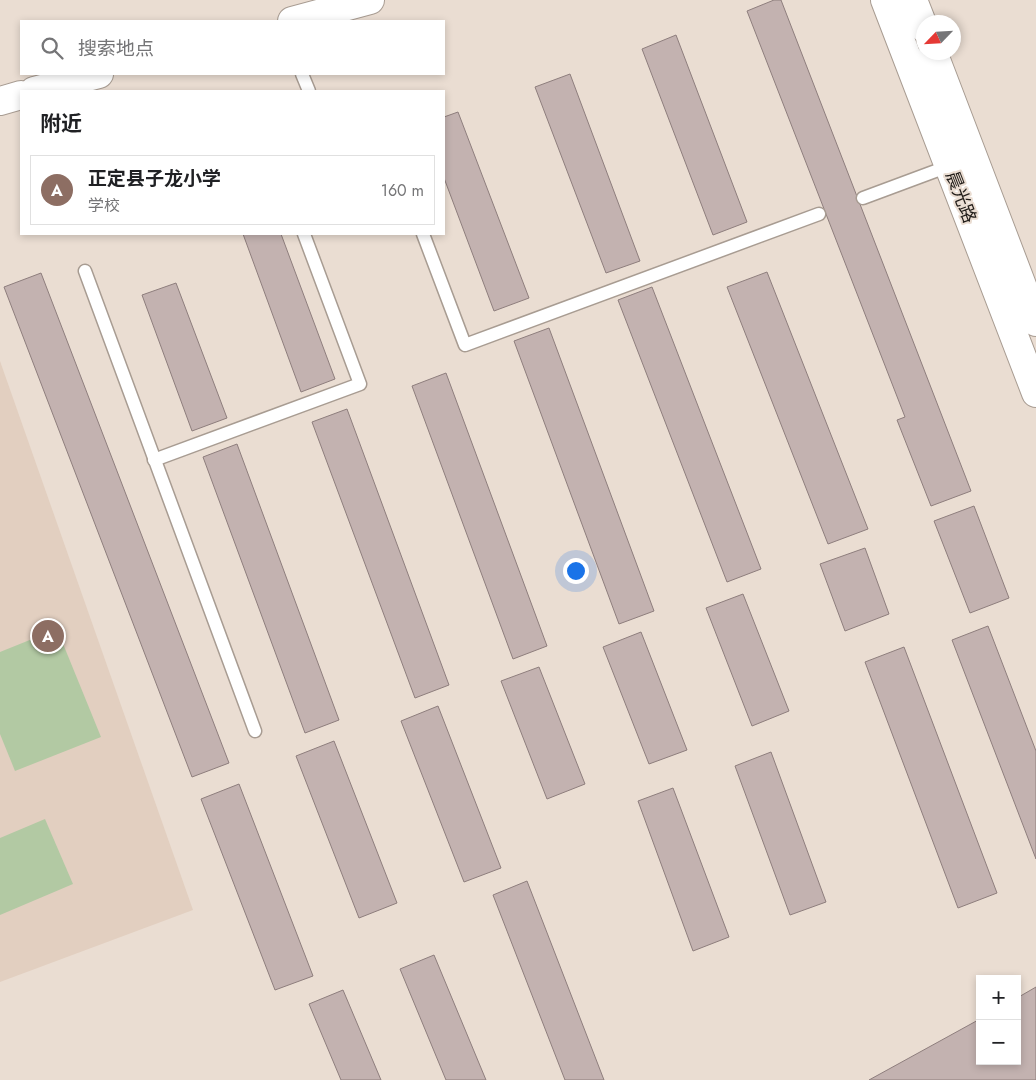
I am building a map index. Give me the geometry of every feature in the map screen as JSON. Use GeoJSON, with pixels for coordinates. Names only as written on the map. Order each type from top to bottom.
{"type":"FeatureCollection","features":[{"type":"Feature","properties":{"kind":"main road"},"geometry":{"type":"LineString","coordinates":[[296,20],[370,0]]}},
{"type":"Feature","properties":{"kind":"main road","name":"晨光路"},"geometry":{"type":"LineString","coordinates":[[885,0],[1036,393]]}},
{"type":"Feature","properties":{"kind":"main road"},"geometry":{"type":"LineString","coordinates":[[913,0],[919,15]]}},
{"type":"Feature","properties":{"kind":"main road","name":"晨光路"},"geometry":{"type":"LineString","coordinates":[[936,60],[1036,322]]}},
{"type":"Feature","properties":{"kind":"main road"},"geometry":{"type":"LineString","coordinates":[[38,90],[95,75]]}},
{"type":"Feature","properties":{"kind":"main road"},"geometry":{"type":"LineString","coordinates":[[0,100],[20,95]]}},
{"type":"Feature","properties":{"kind":"lane"},"geometry":{"type":"LineString","coordinates":[[302,75],[309,90]]}},
{"type":"Feature","properties":{"kind":"lane"},"geometry":{"type":"LineString","coordinates":[[864,198],[949,166]]}},
{"type":"Feature","properties":{"kind":"lane"},"geometry":{"type":"LineString","coordinates":[[424,235],[465,345],[819,214]]}},
{"type":"Feature","properties":{"kind":"lane"},"geometry":{"type":"LineString","coordinates":[[154,460],[360,384],[304,235]]}},
{"type":"Feature","properties":{"kind":"lane"},"geometry":{"type":"LineString","coordinates":[[85,271],[255,731]]}},
{"type":"Feature","properties":{"kind":"shaded area"},"geometry":{"type":"Polygon","coordinates":[[[0,361],[193,910],[0,982],[0,361]]]}},
{"type":"Feature","properties":{"kind":"green space"},"geometry":{"type":"Polygon","coordinates":[[[57,629],[101,737],[15,771],[0,734],[0,652],[57,629]]]}},
{"type":"Feature","properties":{"kind":"green space"},"geometry":{"type":"Polygon","coordinates":[[[45,819],[73,884],[0,915],[0,838],[45,819]]]}},
{"type":"Feature","properties":{"kind":"building"},"geometry":{"type":"Polygon","coordinates":[[[774,0],[781,0],[971,491],[931,506],[897,420],[905,417],[747,11],[774,0]]]}},
{"type":"Feature","properties":{"kind":"building"},"geometry":{"type":"Polygon","coordinates":[[[676,35],[747,222],[713,235],[642,49],[676,35]]]}},
{"type":"Feature","properties":{"kind":"building"},"geometry":{"type":"Polygon","coordinates":[[[570,74],[640,261],[606,273],[535,87],[570,74]]]}},
{"type":"Feature","properties":{"kind":"building"},"geometry":{"type":"Polygon","coordinates":[[[458,112],[529,298],[494,311],[445,181],[445,117],[458,112]]]}},
{"type":"Feature","properties":{"kind":"building"},"geometry":{"type":"Polygon","coordinates":[[[243,235],[281,235],[335,379],[301,392],[243,235]]]}},
{"type":"Feature","properties":{"kind":"building"},"geometry":{"type":"Polygon","coordinates":[[[767,272],[868,529],[828,544],[727,287],[767,272]]]}},
{"type":"Feature","properties":{"kind":"building"},"geometry":{"type":"Polygon","coordinates":[[[41,273],[229,763],[192,777],[4,287],[41,273]]]}},
{"type":"Feature","properties":{"kind":"building"},"geometry":{"type":"Polygon","coordinates":[[[176,283],[227,418],[192,431],[142,295],[176,283]]]}},
{"type":"Feature","properties":{"kind":"building"},"geometry":{"type":"Polygon","coordinates":[[[652,287],[761,569],[727,582],[618,300],[652,287]]]}},
{"type":"Feature","properties":{"kind":"building"},"geometry":{"type":"Polygon","coordinates":[[[549,328],[654,611],[619,624],[514,341],[549,328]]]}},
{"type":"Feature","properties":{"kind":"building"},"geometry":{"type":"Polygon","coordinates":[[[446,373],[547,646],[513,659],[412,386],[446,373]]]}},
{"type":"Feature","properties":{"kind":"building"},"geometry":{"type":"Polygon","coordinates":[[[347,409],[449,685],[415,698],[312,422],[347,409]]]}},
{"type":"Feature","properties":{"kind":"building"},"geometry":{"type":"Polygon","coordinates":[[[237,444],[339,720],[305,733],[203,457],[237,444]]]}},
{"type":"Feature","properties":{"kind":"building"},"geometry":{"type":"Polygon","coordinates":[[[974,506],[1009,598],[970,613],[934,521],[974,506]]]}},
{"type":"Feature","properties":{"kind":"building"},"geometry":{"type":"Polygon","coordinates":[[[865,548],[889,614],[845,631],[820,564],[865,548]]]}},
{"type":"Feature","properties":{"kind":"building"},"geometry":{"type":"Polygon","coordinates":[[[743,594],[789,711],[752,726],[706,608],[743,594]]]}},
{"type":"Feature","properties":{"kind":"building"},"geometry":{"type":"Polygon","coordinates":[[[988,626],[1036,751],[1036,859],[952,640],[988,626]]]}},
{"type":"Feature","properties":{"kind":"building"},"geometry":{"type":"Polygon","coordinates":[[[641,632],[687,750],[649,764],[603,647],[641,632]]]}},
{"type":"Feature","properties":{"kind":"building"},"geometry":{"type":"Polygon","coordinates":[[[904,647],[997,893],[958,908],[865,662],[904,647]]]}},
{"type":"Feature","properties":{"kind":"building"},"geometry":{"type":"Polygon","coordinates":[[[539,667],[585,784],[547,799],[501,681],[539,667]]]}},
{"type":"Feature","properties":{"kind":"building"},"geometry":{"type":"Polygon","coordinates":[[[438,706],[501,868],[464,882],[401,721],[438,706]]]}},
{"type":"Feature","properties":{"kind":"building"},"geometry":{"type":"Polygon","coordinates":[[[334,741],[397,903],[359,918],[296,756],[334,741]]]}},
{"type":"Feature","properties":{"kind":"building"},"geometry":{"type":"Polygon","coordinates":[[[771,752],[826,902],[790,915],[735,766],[771,752]]]}},
{"type":"Feature","properties":{"kind":"building"},"geometry":{"type":"Polygon","coordinates":[[[239,784],[313,976],[275,990],[201,799],[239,784]]]}},
{"type":"Feature","properties":{"kind":"building"},"geometry":{"type":"Polygon","coordinates":[[[673,788],[729,937],[693,951],[638,801],[673,788]]]}},
{"type":"Feature","properties":{"kind":"building"},"geometry":{"type":"Polygon","coordinates":[[[527,881],[604,1080],[565,1080],[493,895],[527,881]]]}},
{"type":"Feature","properties":{"kind":"building"},"geometry":{"type":"Polygon","coordinates":[[[434,955],[486,1080],[446,1080],[400,969],[434,955]]]}},
{"type":"Feature","properties":{"kind":"building"},"geometry":{"type":"Polygon","coordinates":[[[1036,987],[1036,1080],[869,1080],[976,1021],[976,1065],[1021,1065],[1021,996],[1036,987]]]}},
{"type":"Feature","properties":{"kind":"building"},"geometry":{"type":"Polygon","coordinates":[[[343,990],[381,1080],[341,1080],[309,1004],[343,990]]]}},
{"type":"Feature","properties":{"kind":"place","name":"正定县子龙小学"},"geometry":{"type":"Point","coordinates":[48,636]}}]}
